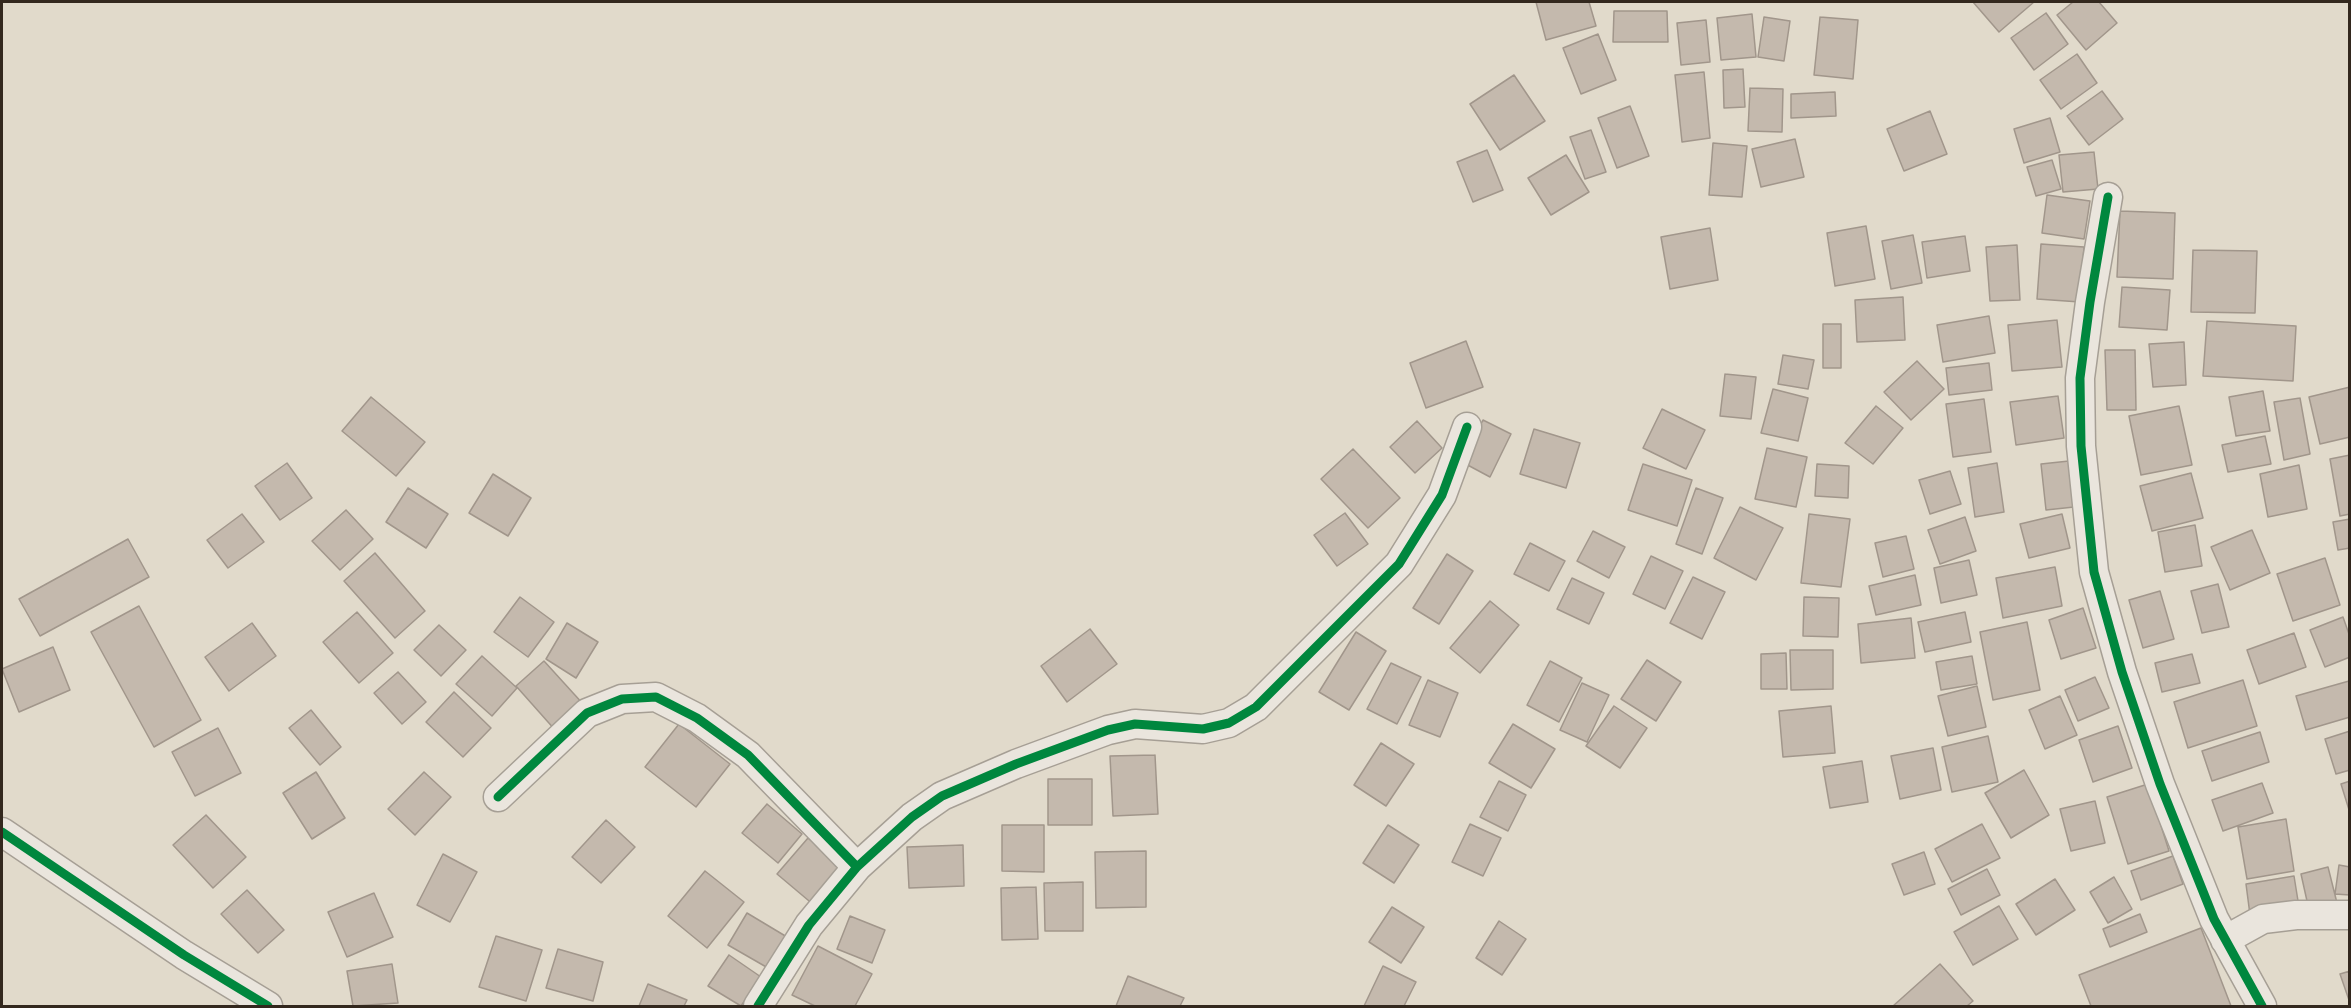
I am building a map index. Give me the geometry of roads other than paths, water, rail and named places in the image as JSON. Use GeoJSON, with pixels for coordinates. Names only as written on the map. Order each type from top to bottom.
{"type":"FeatureCollection","features":[{"type":"Feature","properties":{"kind":"street"},"geometry":{"type":"LineString","coordinates":[[2108,197],[2080,378],[2081,446],[2094,572],[2122,672],[2160,784],[2225,940],[2262,1006]]}},
{"type":"Feature","properties":{"kind":"street"},"geometry":{"type":"LineString","coordinates":[[758,1006],[809,925],[857,867],[912,817],[942,796],[1016,764],[1108,730],[1135,724],[1203,729],[1229,723],[1256,707],[1399,564],[1424,528],[1442,495],[1467,427]]}},
{"type":"Feature","properties":{"kind":"street"},"geometry":{"type":"LineString","coordinates":[[498,796],[587,713],[622,699],[656,697],[697,718],[748,755],[857,867]]}},
{"type":"Feature","properties":{"kind":"street"},"geometry":{"type":"LineString","coordinates":[[2,832],[184,955],[268,1006]]}},
{"type":"Feature","properties":{"kind":"street"},"geometry":{"type":"LineString","coordinates":[[2225,940],[2263,919],[2296,915],[2349,915]]}}]}
